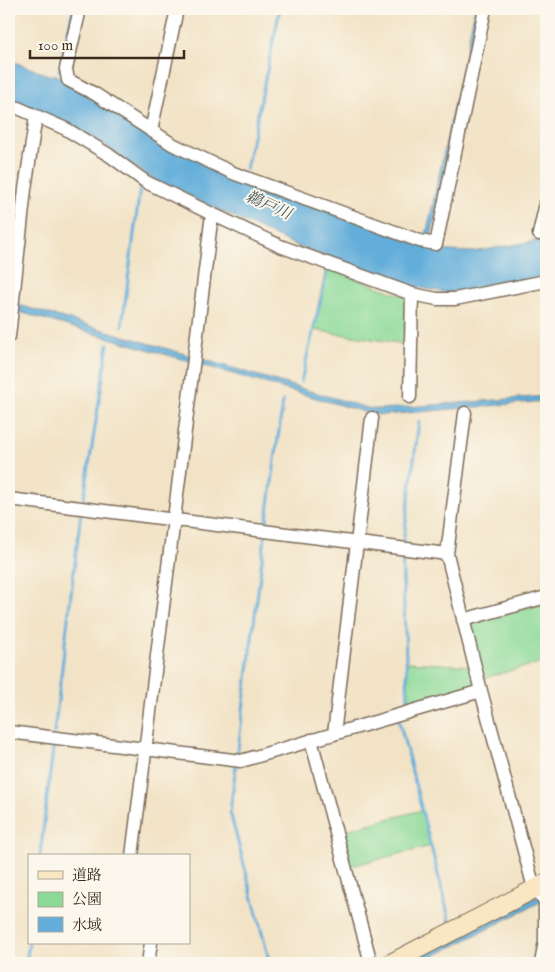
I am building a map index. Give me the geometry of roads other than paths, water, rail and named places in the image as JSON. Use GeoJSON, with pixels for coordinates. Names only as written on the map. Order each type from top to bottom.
{"type":"FeatureCollection","features":[{"type":"Feature","properties":{"kind":"street"},"geometry":{"type":"LineString","coordinates":[[80,9],[66,69],[68,80],[95,94],[172,144],[233,172],[420,241],[436,244],[486,9]]}},
{"type":"Feature","properties":{"kind":"street"},"geometry":{"type":"LineString","coordinates":[[151,131],[178,9]]}},
{"type":"Feature","properties":{"kind":"street"},"geometry":{"type":"LineString","coordinates":[[9,104],[66,129],[109,154],[146,182],[212,214],[280,246],[412,294],[437,299],[455,299],[546,281]]}},
{"type":"Feature","properties":{"kind":"street"},"geometry":{"type":"LineString","coordinates":[[9,336],[25,189],[36,116]]}},
{"type":"Feature","properties":{"kind":"street"},"geometry":{"type":"LineString","coordinates":[[539,234],[546,203]]}},
{"type":"Feature","properties":{"kind":"street"},"geometry":{"type":"LineString","coordinates":[[132,854],[212,214]]}},
{"type":"Feature","properties":{"kind":"street"},"geometry":{"type":"LineString","coordinates":[[410,397],[412,294]]}},
{"type":"Feature","properties":{"kind":"street"},"geometry":{"type":"LineString","coordinates":[[391,963],[540,886],[481,691],[447,554],[465,413]]}},
{"type":"Feature","properties":{"kind":"street"},"geometry":{"type":"LineString","coordinates":[[334,734],[372,418]]}},
{"type":"Feature","properties":{"kind":"street"},"geometry":{"type":"LineString","coordinates":[[9,499],[447,554]]}},
{"type":"Feature","properties":{"kind":"street"},"geometry":{"type":"LineString","coordinates":[[463,620],[546,597]]}},
{"type":"Feature","properties":{"kind":"street"},"geometry":{"type":"LineString","coordinates":[[9,732],[240,761],[481,691]]}},
{"type":"Feature","properties":{"kind":"street"},"geometry":{"type":"LineString","coordinates":[[311,740],[371,963]]}},
{"type":"Feature","properties":{"kind":"street"},"geometry":{"type":"LineString","coordinates":[[148,963],[151,944]]}},
{"type":"Feature","properties":{"kind":"lane"},"geometry":{"type":"LineString","coordinates":[[538,963],[542,941],[540,886]]}},
{"type":"Feature","properties":{"kind":"water"},"geometry":{"type":"Polygon","coordinates":[[[475,9],[481,9],[431,236],[426,235],[475,9]]]}},
{"type":"Feature","properties":{"kind":"water","name":"鵜戸川"},"geometry":{"type":"Polygon","coordinates":[[[9,60],[51,76],[54,74],[62,78],[153,137],[424,247],[474,252],[546,239],[546,275],[464,293],[448,293],[384,278],[297,246],[156,181],[98,140],[67,124],[9,100],[9,60]]]}},
{"type":"Feature","properties":{"kind":"water"},"geometry":{"type":"Polygon","coordinates":[[[9,302],[371,409],[546,396],[546,401],[384,415],[371,414],[9,309],[9,302]]]}},
{"type":"Feature","properties":{"kind":"water"},"geometry":{"type":"Polygon","coordinates":[[[546,892],[546,899],[420,963],[404,963],[546,892]]]}},
{"type":"Feature","properties":{"kind":"waterway"},"geometry":{"type":"LineString","coordinates":[[59,71],[73,9]]}},
{"type":"Feature","properties":{"kind":"waterway"},"geometry":{"type":"LineString","coordinates":[[246,170],[280,9]]}},
{"type":"Feature","properties":{"kind":"waterway"},"geometry":{"type":"LineString","coordinates":[[122,326],[140,188]]}},
{"type":"Feature","properties":{"kind":"waterway"},"geometry":{"type":"LineString","coordinates":[[301,382],[327,273]]}},
{"type":"Feature","properties":{"kind":"waterway"},"geometry":{"type":"LineString","coordinates":[[83,504],[108,344]]}},
{"type":"Feature","properties":{"kind":"waterway"},"geometry":{"type":"LineString","coordinates":[[266,527],[283,401]]}},
{"type":"Feature","properties":{"kind":"waterway"},"geometry":{"type":"LineString","coordinates":[[403,544],[419,422]]}},
{"type":"Feature","properties":{"kind":"waterway"},"geometry":{"type":"LineString","coordinates":[[54,733],[81,512]]}},
{"type":"Feature","properties":{"kind":"waterway"},"geometry":{"type":"LineString","coordinates":[[237,757],[265,536]]}},
{"type":"Feature","properties":{"kind":"waterway"},"geometry":{"type":"LineString","coordinates":[[402,556],[408,708]]}},
{"type":"Feature","properties":{"kind":"waterway"},"geometry":{"type":"LineString","coordinates":[[399,720],[450,922]]}},
{"type":"Feature","properties":{"kind":"waterway"},"geometry":{"type":"LineString","coordinates":[[40,854],[54,741]]}},
{"type":"Feature","properties":{"kind":"waterway"},"geometry":{"type":"LineString","coordinates":[[236,765],[230,812],[270,963]]}},
{"type":"Feature","properties":{"kind":"waterway"},"geometry":{"type":"LineString","coordinates":[[26,963],[29,944]]}}]}
